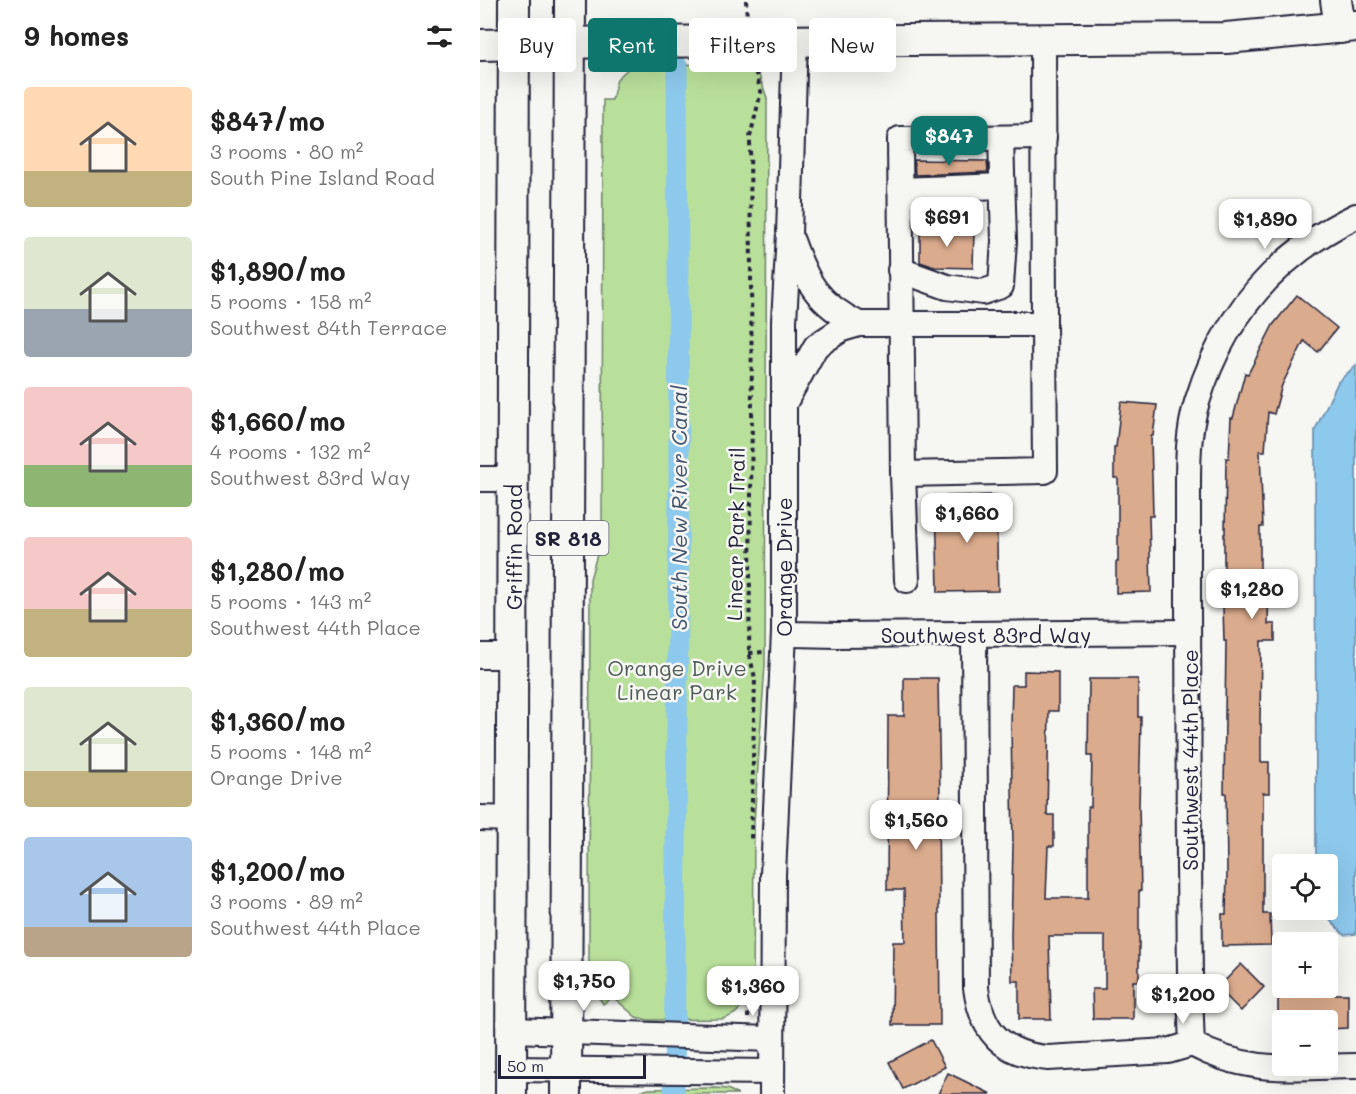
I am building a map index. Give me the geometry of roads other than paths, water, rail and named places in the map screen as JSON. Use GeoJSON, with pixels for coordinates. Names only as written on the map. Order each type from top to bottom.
{"type":"FeatureCollection","features":[{"type":"Feature","properties":{"kind":"main road","name":"Griffin Road"},"geometry":{"type":"LineString","coordinates":[[514,0],[514,18]]}},
{"type":"Feature","properties":{"kind":"main road","name":"SR 818"},"geometry":{"type":"LineString","coordinates":[[570,0],[570,18]]}},
{"type":"Feature","properties":{"kind":"main road"},"geometry":{"type":"LineString","coordinates":[[797,40],[1226,38],[1344,18]]}},
{"type":"Feature","properties":{"kind":"main road"},"geometry":{"type":"LineString","coordinates":[[576,43],[612,42],[689,47]]}},
{"type":"Feature","properties":{"kind":"main road"},"geometry":{"type":"LineString","coordinates":[[480,45],[498,44]]}},
{"type":"Feature","properties":{"kind":"main road","name":"Griffin Road"},"geometry":{"type":"LineString","coordinates":[[512,1082],[513,72]]}},
{"type":"Feature","properties":{"kind":"main road","name":"SR 818"},"geometry":{"type":"LineString","coordinates":[[566,1082],[570,72]]}},
{"type":"Feature","properties":{"kind":"street"},"geometry":{"type":"LineString","coordinates":[[903,474],[1045,471],[1043,39]]}},
{"type":"Feature","properties":{"kind":"street","name":"Orange Drive"},"geometry":{"type":"LineString","coordinates":[[772,1083],[773,875],[784,632],[784,321],[794,72]]}},
{"type":"Feature","properties":{"kind":"street"},"geometry":{"type":"LineString","coordinates":[[907,579],[903,474],[900,139],[1044,137]]}},
{"type":"Feature","properties":{"kind":"street"},"geometry":{"type":"LineString","coordinates":[[900,270],[947,287],[983,292],[1001,286],[1004,241],[1001,138]]}},
{"type":"Feature","properties":{"kind":"street"},"geometry":{"type":"LineString","coordinates":[[900,190],[1002,186]]}},
{"type":"Feature","properties":{"kind":"street","name":"Southwest 44th Place"},"geometry":{"type":"LineString","coordinates":[[1192,1044],[1188,632],[1189,441],[1199,396],[1208,371],[1224,339],[1255,291],[1278,267],[1307,244],[1356,216]]}},
{"type":"Feature","properties":{"kind":"street"},"geometry":{"type":"LineString","coordinates":[[789,234],[809,282],[824,302],[840,315],[859,324]]}},
{"type":"Feature","properties":{"kind":"street"},"geometry":{"type":"LineString","coordinates":[[783,406],[816,346],[842,329],[859,324],[1044,324]]}},
{"type":"Feature","properties":{"kind":"street"},"geometry":{"type":"LineString","coordinates":[[480,479],[513,479]]}},
{"type":"Feature","properties":{"kind":"street","name":"Southwest 83rd Way"},"geometry":{"type":"LineString","coordinates":[[784,632],[792,634],[974,634],[1188,632]]}},
{"type":"Feature","properties":{"kind":"street"},"geometry":{"type":"LineString","coordinates":[[974,634],[976,988],[978,1007],[986,1026],[999,1041],[1014,1051],[1029,1056],[1048,1058],[1168,1051],[1192,1044],[1213,1056],[1260,1068],[1356,1066]]}},
{"type":"Feature","properties":{"kind":"street"},"geometry":{"type":"LineString","coordinates":[[480,656],[513,656]]}},
{"type":"Feature","properties":{"kind":"street"},"geometry":{"type":"LineString","coordinates":[[480,818],[513,819]]}},
{"type":"Feature","properties":{"kind":"street"},"geometry":{"type":"LineString","coordinates":[[512,1030],[772,1039]]}},
{"type":"Feature","properties":{"kind":"street"},"geometry":{"type":"LineString","coordinates":[[512,1082],[566,1082],[600,1071],[736,1072],[772,1083]]}},
{"type":"Feature","properties":{"kind":"water"},"geometry":{"type":"Polygon","coordinates":[[[1356,365],[1356,934],[1344,935],[1330,920],[1338,920],[1338,854],[1316,854],[1315,430],[1338,382],[1356,365]]]}},
{"type":"Feature","properties":{"kind":"waterway","name":"South New River Canal"},"geometry":{"type":"LineString","coordinates":[[674,1094],[679,482],[677,66]]}},
{"type":"Feature","properties":{"kind":"park label","name":"Orange Drive Linear Park"},"geometry":{"type":"Point","coordinates":[677,679]}}]}
